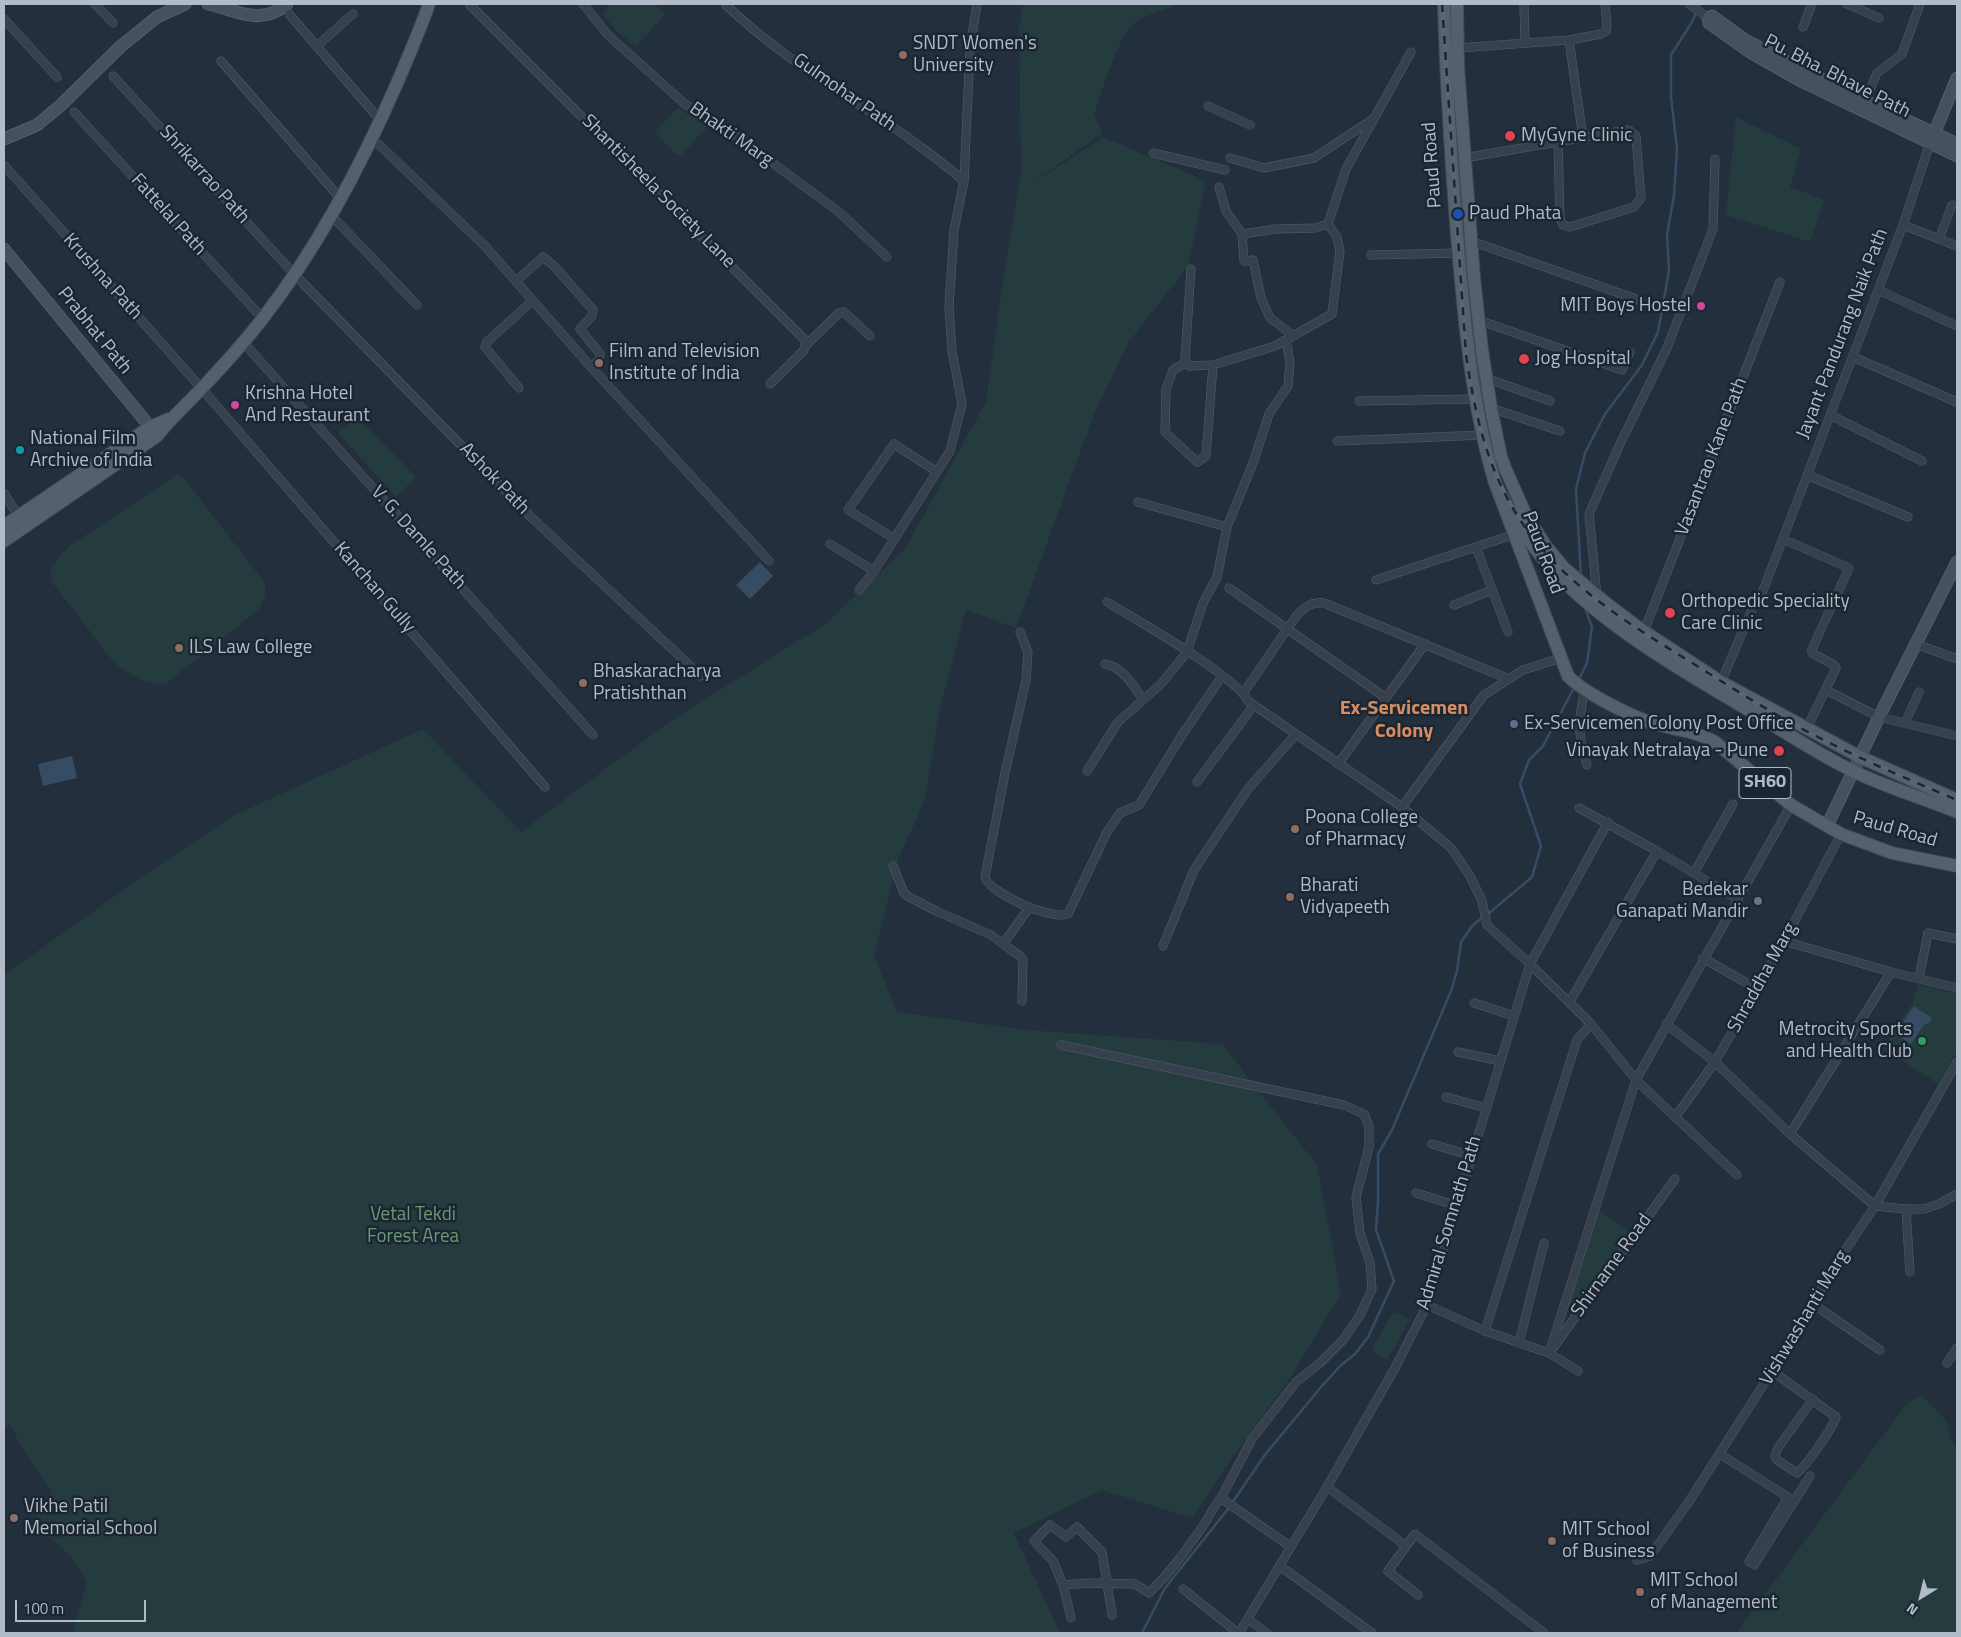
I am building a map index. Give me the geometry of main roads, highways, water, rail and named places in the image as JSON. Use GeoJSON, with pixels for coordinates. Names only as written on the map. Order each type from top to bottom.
{"type":"FeatureCollection","features":[{"type":"Feature","properties":{"kind":"main road"},"geometry":{"type":"LineString","coordinates":[[4,541],[171,418],[202,388],[263,319],[331,215],[372,138],[423,22],[429,4]]}},
{"type":"Feature","properties":{"kind":"main road","name":"Paud Road"},"geometry":{"type":"LineString","coordinates":[[1444,4],[1445,68],[1458,253],[1476,399],[1495,482],[1566,671],[1579,684],[1643,721],[1701,734],[1732,754],[1791,804],[1841,834],[1892,852],[1957,866]]}},
{"type":"Feature","properties":{"kind":"main road","name":"Paud Road"},"geometry":{"type":"LineString","coordinates":[[1457,4],[1464,158],[1478,320],[1486,378],[1501,457],[1519,500],[1545,545],[1563,572],[1590,597],[1721,682],[1860,757],[1957,800]]}},
{"type":"Feature","properties":{"kind":"main road"},"geometry":{"type":"LineString","coordinates":[[4,526],[154,432]]}},
{"type":"Feature","properties":{"kind":"main road"},"geometry":{"type":"LineString","coordinates":[[1533,582],[1563,572],[1634,638],[1686,672],[1816,751],[1853,771],[1957,812]]}},
{"type":"Feature","properties":{"kind":"water"},"geometry":{"type":"Polygon","coordinates":[[[760,562],[773,576],[750,599],[736,585],[760,562]]]}},
{"type":"Feature","properties":{"kind":"water"},"geometry":{"type":"Polygon","coordinates":[[[72,756],[77,778],[43,786],[38,764],[72,756]]]}},
{"type":"Feature","properties":{"kind":"water"},"geometry":{"type":"Polygon","coordinates":[[[1914,1006],[1932,1018],[1928,1024],[1925,1023],[1911,1044],[1895,1034],[1914,1006]]]}},
{"type":"Feature","properties":{"kind":"waterway"},"geometry":{"type":"LineString","coordinates":[[1581,577],[1576,489],[1585,453],[1605,414],[1642,365],[1658,332],[1669,271],[1667,235],[1674,195],[1677,149],[1671,97],[1671,55],[1692,22],[1700,4]]}},
{"type":"Feature","properties":{"kind":"waterway"},"geometry":{"type":"LineString","coordinates":[[1579,679],[1587,663],[1592,627],[1585,608]]}},
{"type":"Feature","properties":{"kind":"waterway"},"geometry":{"type":"LineString","coordinates":[[1488,914],[1532,877],[1541,846],[1520,784],[1529,760],[1543,746],[1575,686]]}},
{"type":"Feature","properties":{"kind":"waterway"},"geometry":{"type":"LineString","coordinates":[[1142,1633],[1165,1588],[1228,1509],[1264,1456],[1321,1387],[1341,1365],[1355,1354],[1368,1337],[1394,1281],[1376,1230],[1378,1154],[1392,1130],[1451,991],[1457,971],[1461,942],[1472,926],[1483,917]]}},
{"type":"Feature","properties":{"kind":"railway"},"geometry":{"type":"LineString","coordinates":[[1442,4],[1466,355],[1481,431],[1493,468],[1510,503],[1526,529],[1545,553],[1589,594],[1663,645],[1800,728],[1868,762],[1957,800]]}},
{"type":"Feature","properties":{"kind":"place","name":"SNDT Women's University"},"geometry":{"type":"Point","coordinates":[903,55]}},
{"type":"Feature","properties":{"kind":"place","name":"MyGyne Clinic"},"geometry":{"type":"Point","coordinates":[1510,136]}},
{"type":"Feature","properties":{"kind":"place","name":"Paud Phata"},"geometry":{"type":"Point","coordinates":[1458,214]}},
{"type":"Feature","properties":{"kind":"place","name":"MIT Boys Hostel"},"geometry":{"type":"Point","coordinates":[1701,306]}},
{"type":"Feature","properties":{"kind":"place","name":"Jog Hospital"},"geometry":{"type":"Point","coordinates":[1524,359]}},
{"type":"Feature","properties":{"kind":"place","name":"Film and Television Institute of India"},"geometry":{"type":"Point","coordinates":[599,363]}},
{"type":"Feature","properties":{"kind":"place","name":"Krishna Hotel And Restaurant"},"geometry":{"type":"Point","coordinates":[235,405]}},
{"type":"Feature","properties":{"kind":"place","name":"National Film Archive of India"},"geometry":{"type":"Point","coordinates":[20,450]}},
{"type":"Feature","properties":{"kind":"place","name":"Orthopedic Speciality Care Clinic"},"geometry":{"type":"Point","coordinates":[1670,613]}},
{"type":"Feature","properties":{"kind":"place","name":"ILS Law College"},"geometry":{"type":"Point","coordinates":[179,648]}},
{"type":"Feature","properties":{"kind":"place","name":"Bhaskaracharya Pratishthan"},"geometry":{"type":"Point","coordinates":[583,683]}},
{"type":"Feature","properties":{"kind":"place","name":"Ex-Servicemen Colony Post Office"},"geometry":{"type":"Point","coordinates":[1514,724]}},
{"type":"Feature","properties":{"kind":"place","name":"Vinayak Netralaya - Pune"},"geometry":{"type":"Point","coordinates":[1779,751]}},
{"type":"Feature","properties":{"kind":"place","name":"Poona College of Pharmacy"},"geometry":{"type":"Point","coordinates":[1295,829]}},
{"type":"Feature","properties":{"kind":"place","name":"Bharati Vidyapeeth"},"geometry":{"type":"Point","coordinates":[1290,897]}},
{"type":"Feature","properties":{"kind":"place","name":"Bedekar Ganapati Mandir"},"geometry":{"type":"Point","coordinates":[1758,901]}},
{"type":"Feature","properties":{"kind":"place","name":"Metrocity Sports and Health Club"},"geometry":{"type":"Point","coordinates":[1922,1041]}},
{"type":"Feature","properties":{"kind":"place","name":"Vikhe Patil Memorial School"},"geometry":{"type":"Point","coordinates":[14,1518]}},
{"type":"Feature","properties":{"kind":"place","name":"MIT School of Business"},"geometry":{"type":"Point","coordinates":[1552,1541]}},
{"type":"Feature","properties":{"kind":"place","name":"MIT School of Management"},"geometry":{"type":"Point","coordinates":[1640,1592]}},
{"type":"Feature","properties":{"kind":"district","name":"Ex-Servicemen Colony"},"geometry":{"type":"Point","coordinates":[1404,720]}},
{"type":"Feature","properties":{"kind":"park label","name":"Vetal Tekdi Forest Area"},"geometry":{"type":"Point","coordinates":[413,1226]}}]}
